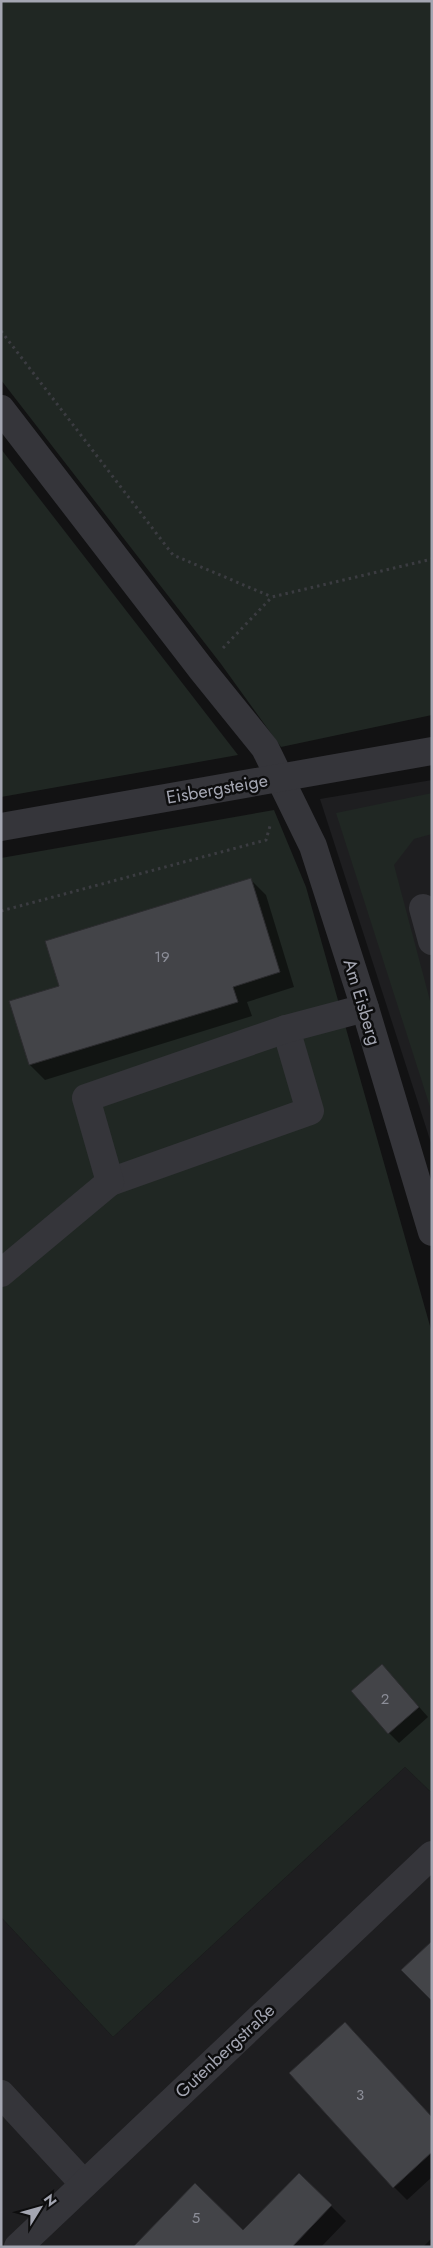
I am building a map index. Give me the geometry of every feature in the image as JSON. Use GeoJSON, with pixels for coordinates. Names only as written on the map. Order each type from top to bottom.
{"type":"FeatureCollection","features":[{"type":"Feature","properties":{"kind":"street","name":"Am Eisberg"},"geometry":{"type":"LineString","coordinates":[[1,409],[202,670],[265,748],[281,778],[313,846],[365,1008],[432,1232]]}},
{"type":"Feature","properties":{"kind":"street","name":"Eisbergsteige"},"geometry":{"type":"LineString","coordinates":[[1,827],[432,751]]}},
{"type":"Feature","properties":{"kind":"street"},"geometry":{"type":"LineString","coordinates":[[423,908],[432,941]]}},
{"type":"Feature","properties":{"kind":"street"},"geometry":{"type":"LineString","coordinates":[[110,1182],[86,1098],[286,1029],[365,1008]]}},
{"type":"Feature","properties":{"kind":"street"},"geometry":{"type":"LineString","coordinates":[[1,1273],[110,1182],[310,1111],[286,1029]]}},
{"type":"Feature","properties":{"kind":"street","name":"Gutenbergstraße"},"geometry":{"type":"LineString","coordinates":[[18,2247],[432,1855]]}},
{"type":"Feature","properties":{"kind":"street"},"geometry":{"type":"LineString","coordinates":[[1,2094],[84,2184]]}},
{"type":"Feature","properties":{"kind":"path"},"geometry":{"type":"LineString","coordinates":[[1,331],[173,555],[272,597]]}},
{"type":"Feature","properties":{"kind":"path"},"geometry":{"type":"LineString","coordinates":[[202,670],[272,597],[432,559]]}},
{"type":"Feature","properties":{"kind":"path"},"geometry":{"type":"LineString","coordinates":[[1,911],[266,840],[270,822]]}},
{"type":"Feature","properties":{"kind":"shaded area"},"geometry":{"type":"Polygon","coordinates":[[[1,1],[432,1],[432,715],[281,747],[221,664],[1,380],[1,1]]]}},
{"type":"Feature","properties":{"kind":"shaded area"},"geometry":{"type":"Polygon","coordinates":[[[1,449],[238,755],[1,797],[1,449]]]}},
{"type":"Feature","properties":{"kind":"shaded area"},"geometry":{"type":"Polygon","coordinates":[[[432,780],[432,1146],[320,799],[432,780]]]}},
{"type":"Feature","properties":{"kind":"shaded area"},"geometry":{"type":"Polygon","coordinates":[[[432,793],[432,834],[414,839],[394,865],[432,1008],[432,1113],[336,813],[432,793]]]}},
{"type":"Feature","properties":{"kind":"shaded area"},"geometry":{"type":"Polygon","coordinates":[[[274,810],[306,887],[432,1333],[432,1793],[405,1767],[113,2037],[1,1917],[1,858],[274,810]]]}},
{"type":"Feature","properties":{"kind":"shaded area"},"geometry":{"type":"Polygon","coordinates":[[[405,1767],[432,1793],[432,2238],[423,2247],[1,2247],[1,1917],[113,2037],[405,1767]]]}},
{"type":"Feature","properties":{"kind":"building"},"geometry":{"type":"Polygon","coordinates":[[[251,878],[280,972],[233,987],[238,1002],[29,1065],[9,1001],[59,986],[45,941],[251,878]]]}},
{"type":"Feature","properties":{"kind":"building"},"geometry":{"type":"Polygon","coordinates":[[[382,1664],[419,1707],[388,1734],[351,1691],[382,1664]]]}},
{"type":"Feature","properties":{"kind":"building"},"geometry":{"type":"Polygon","coordinates":[[[432,1941],[432,2001],[401,1970],[432,1941]]]}},
{"type":"Feature","properties":{"kind":"building"},"geometry":{"type":"Polygon","coordinates":[[[345,2022],[432,2117],[432,2152],[393,2188],[289,2073],[345,2022]]]}},
{"type":"Feature","properties":{"kind":"building"},"geometry":{"type":"Polygon","coordinates":[[[299,2173],[332,2205],[292,2247],[133,2247],[195,2183],[243,2230],[299,2173]]]}}]}
